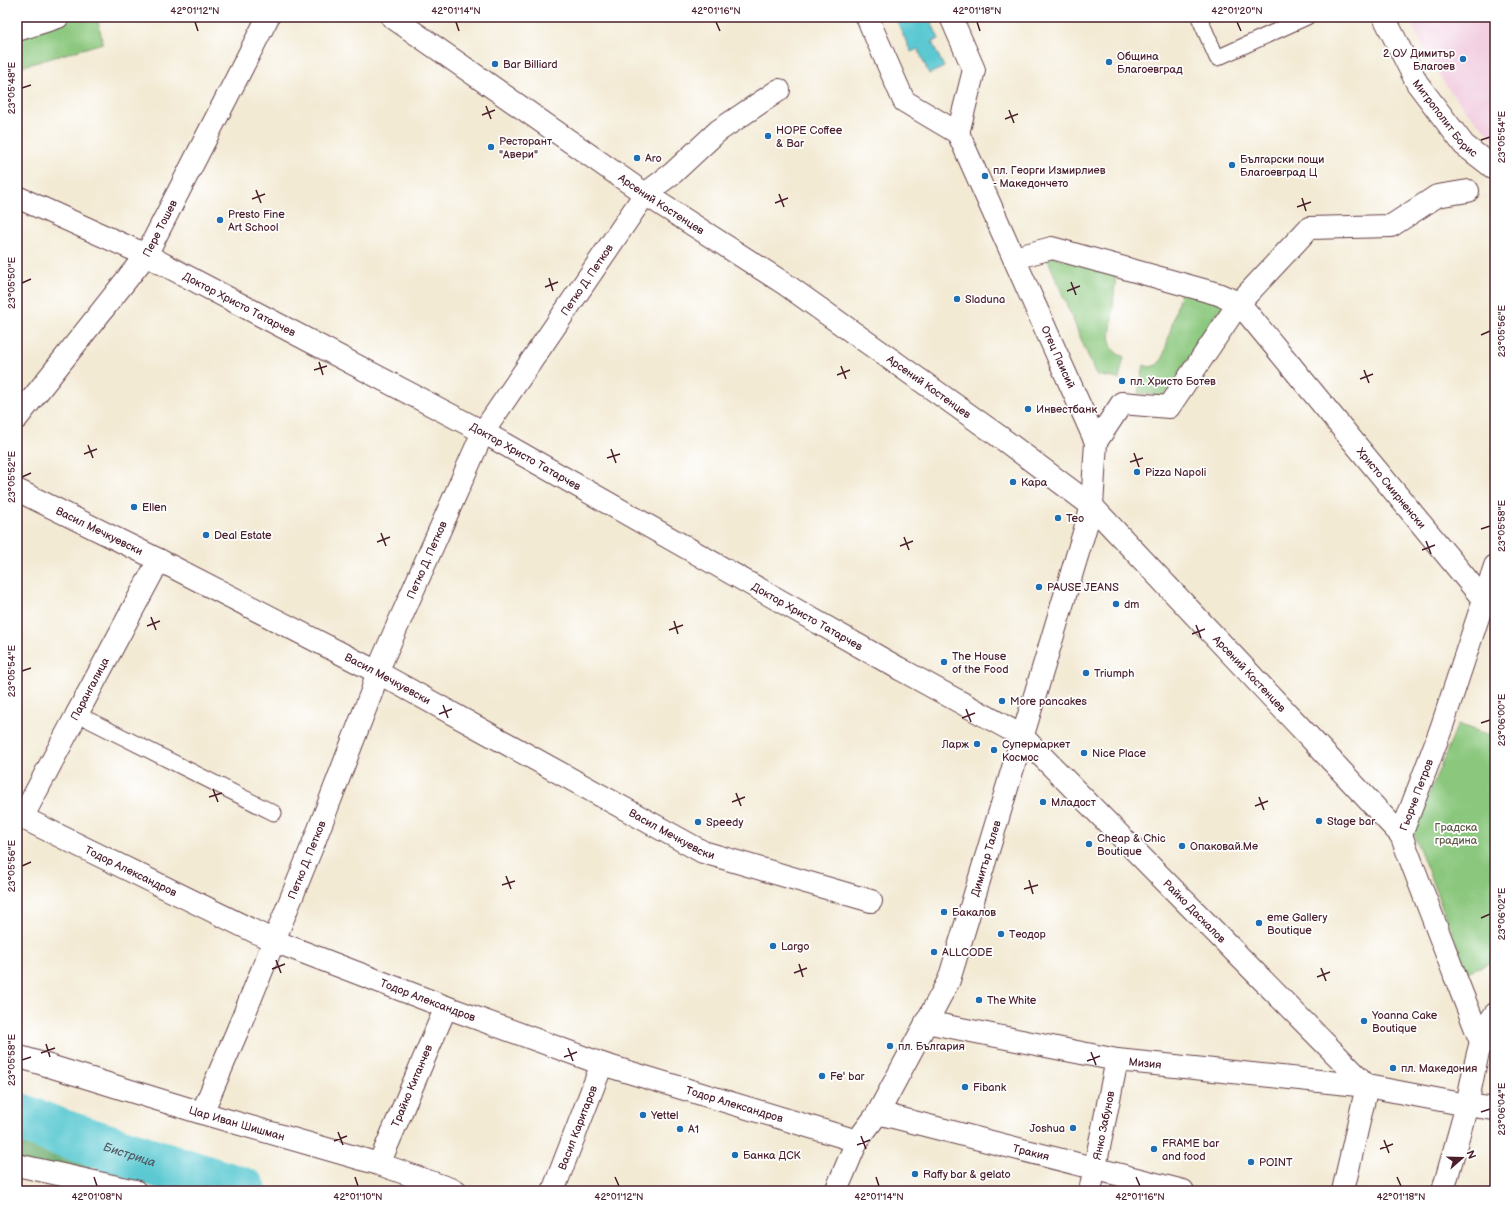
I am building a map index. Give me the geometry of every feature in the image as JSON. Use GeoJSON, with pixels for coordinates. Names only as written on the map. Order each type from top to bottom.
{"type":"FeatureCollection","features":[{"type":"Feature","properties":{"kind":"street"},"geometry":{"type":"LineString","coordinates":[[17,30],[58,17]]}},
{"type":"Feature","properties":{"kind":"street","name":"Пере Тошев"},"geometry":{"type":"LineString","coordinates":[[17,418],[146,255],[268,17]]}},
{"type":"Feature","properties":{"kind":"street","name":"Арсений Костенцев"},"geometry":{"type":"LineString","coordinates":[[392,17],[645,194],[785,284],[1000,437],[1092,506],[1401,835]]}},
{"type":"Feature","properties":{"kind":"street"},"geometry":{"type":"LineString","coordinates":[[867,17],[904,101],[958,134],[974,70],[951,17]]}},
{"type":"Feature","properties":{"kind":"street","name":"Митрополит Борис"},"geometry":{"type":"LineString","coordinates":[[1384,17],[1417,83],[1464,145],[1495,169]]}},
{"type":"Feature","properties":{"kind":"street","name":"Петко Д. Петков"},"geometry":{"type":"LineString","coordinates":[[202,1113],[239,1027],[314,842],[372,691],[377,672],[483,432],[645,194],[673,173],[718,131],[779,90]]}},
{"type":"Feature","properties":{"kind":"street","name":"Отец Паисий"},"geometry":{"type":"LineString","coordinates":[[958,134],[1096,442],[1092,506]]}},
{"type":"Feature","properties":{"kind":"street"},"geometry":{"type":"LineString","coordinates":[[1096,442],[1122,403],[1169,407],[1239,303],[1309,228],[1391,226],[1437,196],[1468,191]]}},
{"type":"Feature","properties":{"kind":"street","name":"Доктор Христо Татарчев"},"geometry":{"type":"LineString","coordinates":[[17,197],[146,255],[483,432],[900,669],[1022,736]]}},
{"type":"Feature","properties":{"kind":"street"},"geometry":{"type":"LineString","coordinates":[[1014,258],[1052,248],[1218,294],[1239,303]]}},
{"type":"Feature","properties":{"kind":"street","name":"Христо Смирненски"},"geometry":{"type":"LineString","coordinates":[[1239,303],[1489,602]]}},
{"type":"Feature","properties":{"kind":"street","name":"Васил Мечкуевски"},"geometry":{"type":"LineString","coordinates":[[17,490],[159,560],[377,672],[703,852],[871,901]]}},
{"type":"Feature","properties":{"kind":"street","name":"Димитър Талев"},"geometry":{"type":"LineString","coordinates":[[838,1191],[857,1141],[878,1114],[949,980],[1092,506]]}},
{"type":"Feature","properties":{"kind":"street","name":"Парангалица"},"geometry":{"type":"LineString","coordinates":[[19,817],[77,714],[159,560]]}},
{"type":"Feature","properties":{"kind":"street","name":"Гьорче Петров"},"geometry":{"type":"LineString","coordinates":[[1481,1042],[1401,835],[1489,602],[1495,566]]}},
{"type":"Feature","properties":{"kind":"street","name":"Райко Даскалов"},"geometry":{"type":"LineString","coordinates":[[1022,736],[1368,1086]]}},
{"type":"Feature","properties":{"kind":"street","name":"Тодор Александров"},"geometry":{"type":"LineString","coordinates":[[19,817],[274,942],[602,1064],[857,1141]]}},
{"type":"Feature","properties":{"kind":"street","name":"Трайко Китанчев"},"geometry":{"type":"LineString","coordinates":[[379,1164],[446,1007]]}},
{"type":"Feature","properties":{"kind":"street"},"geometry":{"type":"LineString","coordinates":[[1443,1191],[1467,1104],[1481,1042],[1489,1021],[1495,1014]]}},
{"type":"Feature","properties":{"kind":"street","name":"Мизия"},"geometry":{"type":"LineString","coordinates":[[926,1022],[1117,1060],[1368,1086],[1495,1109]]}},
{"type":"Feature","properties":{"kind":"street","name":"Цар Иван Шишман"},"geometry":{"type":"LineString","coordinates":[[17,1056],[202,1113],[379,1164],[456,1191]]}},
{"type":"Feature","properties":{"kind":"street","name":"Янко Забунов"},"geometry":{"type":"LineString","coordinates":[[1090,1191],[1117,1060]]}},
{"type":"Feature","properties":{"kind":"street","name":"Васил Каритаров"},"geometry":{"type":"LineString","coordinates":[[553,1191],[602,1064]]}},
{"type":"Feature","properties":{"kind":"street"},"geometry":{"type":"LineString","coordinates":[[1343,1191],[1368,1086]]}},
{"type":"Feature","properties":{"kind":"street","name":"Тракия"},"geometry":{"type":"LineString","coordinates":[[878,1114],[1183,1191]]}},
{"type":"Feature","properties":{"kind":"street"},"geometry":{"type":"LineString","coordinates":[[17,1165],[135,1191]]}},
{"type":"Feature","properties":{"kind":"lane"},"geometry":{"type":"LineString","coordinates":[[1199,17],[1218,58],[1307,17]]}},
{"type":"Feature","properties":{"kind":"lane"},"geometry":{"type":"LineString","coordinates":[[77,714],[274,813]]}},
{"type":"Feature","properties":{"kind":"shaded area","name":"2 ОУ Димитър Благоев"},"geometry":{"type":"Polygon","coordinates":[[[1409,17],[1495,17],[1495,140],[1464,109],[1442,80],[1418,37],[1409,17]]]}},
{"type":"Feature","properties":{"kind":"green space"},"geometry":{"type":"Polygon","coordinates":[[[17,17],[97,17],[103,43],[17,68],[17,17]]]}},
{"type":"Feature","properties":{"kind":"green space"},"geometry":{"type":"Polygon","coordinates":[[[1046,255],[1116,272],[1110,340],[1114,351],[1124,357],[1119,379],[1096,375],[1046,255]]]}},
{"type":"Feature","properties":{"kind":"green space"},"geometry":{"type":"Polygon","coordinates":[[[1181,291],[1224,303],[1165,396],[1138,393],[1144,365],[1149,367],[1157,365],[1163,358],[1181,291]]]}},
{"type":"Feature","properties":{"kind":"green space","name":"Градска градина"},"geometry":{"type":"Polygon","coordinates":[[[1458,724],[1495,737],[1495,967],[1493,962],[1467,972],[1413,832],[1458,724]]]}},
{"type":"Feature","properties":{"kind":"green space"},"geometry":{"type":"Polygon","coordinates":[[[17,1111],[65,1134],[100,1166],[32,1174],[17,1168],[17,1111]]]}},
{"type":"Feature","properties":{"kind":"water"},"geometry":{"type":"Polygon","coordinates":[[[895,17],[929,17],[939,39],[932,42],[944,67],[929,74],[918,49],[911,52],[895,17]]]}},
{"type":"Feature","properties":{"kind":"waterway","name":"Бистрица"},"geometry":{"type":"LineString","coordinates":[[17,1116],[56,1131],[243,1191]]}},
{"type":"Feature","properties":{"kind":"place","name":"2 ОУ Димитър Благоев"},"geometry":{"type":"Point","coordinates":[1463,59]}},
{"type":"Feature","properties":{"kind":"place","name":"Община Благоевград"},"geometry":{"type":"Point","coordinates":[1109,62]}},
{"type":"Feature","properties":{"kind":"place","name":"Bar Billiard"},"geometry":{"type":"Point","coordinates":[495,64]}},
{"type":"Feature","properties":{"kind":"place","name":"HOPE Coffee & Bar"},"geometry":{"type":"Point","coordinates":[768,136]}},
{"type":"Feature","properties":{"kind":"place","name":"Ресторант \"Авери\""},"geometry":{"type":"Point","coordinates":[491,147]}},
{"type":"Feature","properties":{"kind":"place","name":"Aro"},"geometry":{"type":"Point","coordinates":[637,158]}},
{"type":"Feature","properties":{"kind":"place","name":"Български пощи Благоевград Ц"},"geometry":{"type":"Point","coordinates":[1232,165]}},
{"type":"Feature","properties":{"kind":"place","name":"пл. Георги Измирлиев - Македончето"},"geometry":{"type":"Point","coordinates":[985,176]}},
{"type":"Feature","properties":{"kind":"place","name":"Presto Fine Art School"},"geometry":{"type":"Point","coordinates":[220,220]}},
{"type":"Feature","properties":{"kind":"place","name":"Sladuna"},"geometry":{"type":"Point","coordinates":[957,299]}},
{"type":"Feature","properties":{"kind":"place","name":"пл. Христо Ботев"},"geometry":{"type":"Point","coordinates":[1122,381]}},
{"type":"Feature","properties":{"kind":"place","name":"Инвестбанк"},"geometry":{"type":"Point","coordinates":[1028,409]}},
{"type":"Feature","properties":{"kind":"place","name":"Pizza Napoli"},"geometry":{"type":"Point","coordinates":[1137,472]}},
{"type":"Feature","properties":{"kind":"place","name":"Кара"},"geometry":{"type":"Point","coordinates":[1013,482]}},
{"type":"Feature","properties":{"kind":"place","name":"Ellen"},"geometry":{"type":"Point","coordinates":[134,507]}},
{"type":"Feature","properties":{"kind":"place","name":"Teo"},"geometry":{"type":"Point","coordinates":[1058,518]}},
{"type":"Feature","properties":{"kind":"place","name":"Deal Estate"},"geometry":{"type":"Point","coordinates":[206,535]}},
{"type":"Feature","properties":{"kind":"place","name":"PAUSE JEANS"},"geometry":{"type":"Point","coordinates":[1039,587]}},
{"type":"Feature","properties":{"kind":"place","name":"dm"},"geometry":{"type":"Point","coordinates":[1116,604]}},
{"type":"Feature","properties":{"kind":"place","name":"The House of the Food"},"geometry":{"type":"Point","coordinates":[944,662]}},
{"type":"Feature","properties":{"kind":"place","name":"Triumph"},"geometry":{"type":"Point","coordinates":[1086,673]}},
{"type":"Feature","properties":{"kind":"place","name":"More pancakes"},"geometry":{"type":"Point","coordinates":[1002,701]}},
{"type":"Feature","properties":{"kind":"place","name":"Ларж"},"geometry":{"type":"Point","coordinates":[977,744]}},
{"type":"Feature","properties":{"kind":"place","name":"Супермаркет Космос"},"geometry":{"type":"Point","coordinates":[994,750]}},
{"type":"Feature","properties":{"kind":"place","name":"Nice Place"},"geometry":{"type":"Point","coordinates":[1084,753]}},
{"type":"Feature","properties":{"kind":"place","name":"Младост"},"geometry":{"type":"Point","coordinates":[1043,802]}},
{"type":"Feature","properties":{"kind":"place","name":"Stage bar"},"geometry":{"type":"Point","coordinates":[1319,821]}},
{"type":"Feature","properties":{"kind":"place","name":"Speedy"},"geometry":{"type":"Point","coordinates":[698,822]}},
{"type":"Feature","properties":{"kind":"place","name":"Cheap & Chic Boutique"},"geometry":{"type":"Point","coordinates":[1089,844]}},
{"type":"Feature","properties":{"kind":"place","name":"Опаковай.Ме"},"geometry":{"type":"Point","coordinates":[1182,846]}},
{"type":"Feature","properties":{"kind":"place","name":"Бакалов"},"geometry":{"type":"Point","coordinates":[944,912]}},
{"type":"Feature","properties":{"kind":"place","name":"eme Gallery Boutique"},"geometry":{"type":"Point","coordinates":[1259,923]}},
{"type":"Feature","properties":{"kind":"place","name":"Теодор"},"geometry":{"type":"Point","coordinates":[1001,934]}},
{"type":"Feature","properties":{"kind":"place","name":"Largo"},"geometry":{"type":"Point","coordinates":[773,946]}},
{"type":"Feature","properties":{"kind":"place","name":"ALLCODE"},"geometry":{"type":"Point","coordinates":[934,952]}},
{"type":"Feature","properties":{"kind":"place","name":"The White"},"geometry":{"type":"Point","coordinates":[979,1000]}},
{"type":"Feature","properties":{"kind":"place","name":"Yoanna Cake Boutique"},"geometry":{"type":"Point","coordinates":[1364,1021]}},
{"type":"Feature","properties":{"kind":"place","name":"пл. България"},"geometry":{"type":"Point","coordinates":[890,1046]}},
{"type":"Feature","properties":{"kind":"place","name":"пл. Македония"},"geometry":{"type":"Point","coordinates":[1393,1068]}},
{"type":"Feature","properties":{"kind":"place","name":"Fe' bar"},"geometry":{"type":"Point","coordinates":[822,1076]}},
{"type":"Feature","properties":{"kind":"place","name":"Fibank"},"geometry":{"type":"Point","coordinates":[965,1087]}},
{"type":"Feature","properties":{"kind":"place","name":"Yettel"},"geometry":{"type":"Point","coordinates":[643,1115]}},
{"type":"Feature","properties":{"kind":"place","name":"Joshua"},"geometry":{"type":"Point","coordinates":[1073,1128]}},
{"type":"Feature","properties":{"kind":"place","name":"A1"},"geometry":{"type":"Point","coordinates":[680,1129]}},
{"type":"Feature","properties":{"kind":"place","name":"FRAME bar and food"},"geometry":{"type":"Point","coordinates":[1154,1149]}},
{"type":"Feature","properties":{"kind":"place","name":"Банка ДСК"},"geometry":{"type":"Point","coordinates":[735,1155]}},
{"type":"Feature","properties":{"kind":"place","name":"POINT"},"geometry":{"type":"Point","coordinates":[1251,1162]}},
{"type":"Feature","properties":{"kind":"place","name":"Raffy bar & gelato"},"geometry":{"type":"Point","coordinates":[915,1174]}}]}
